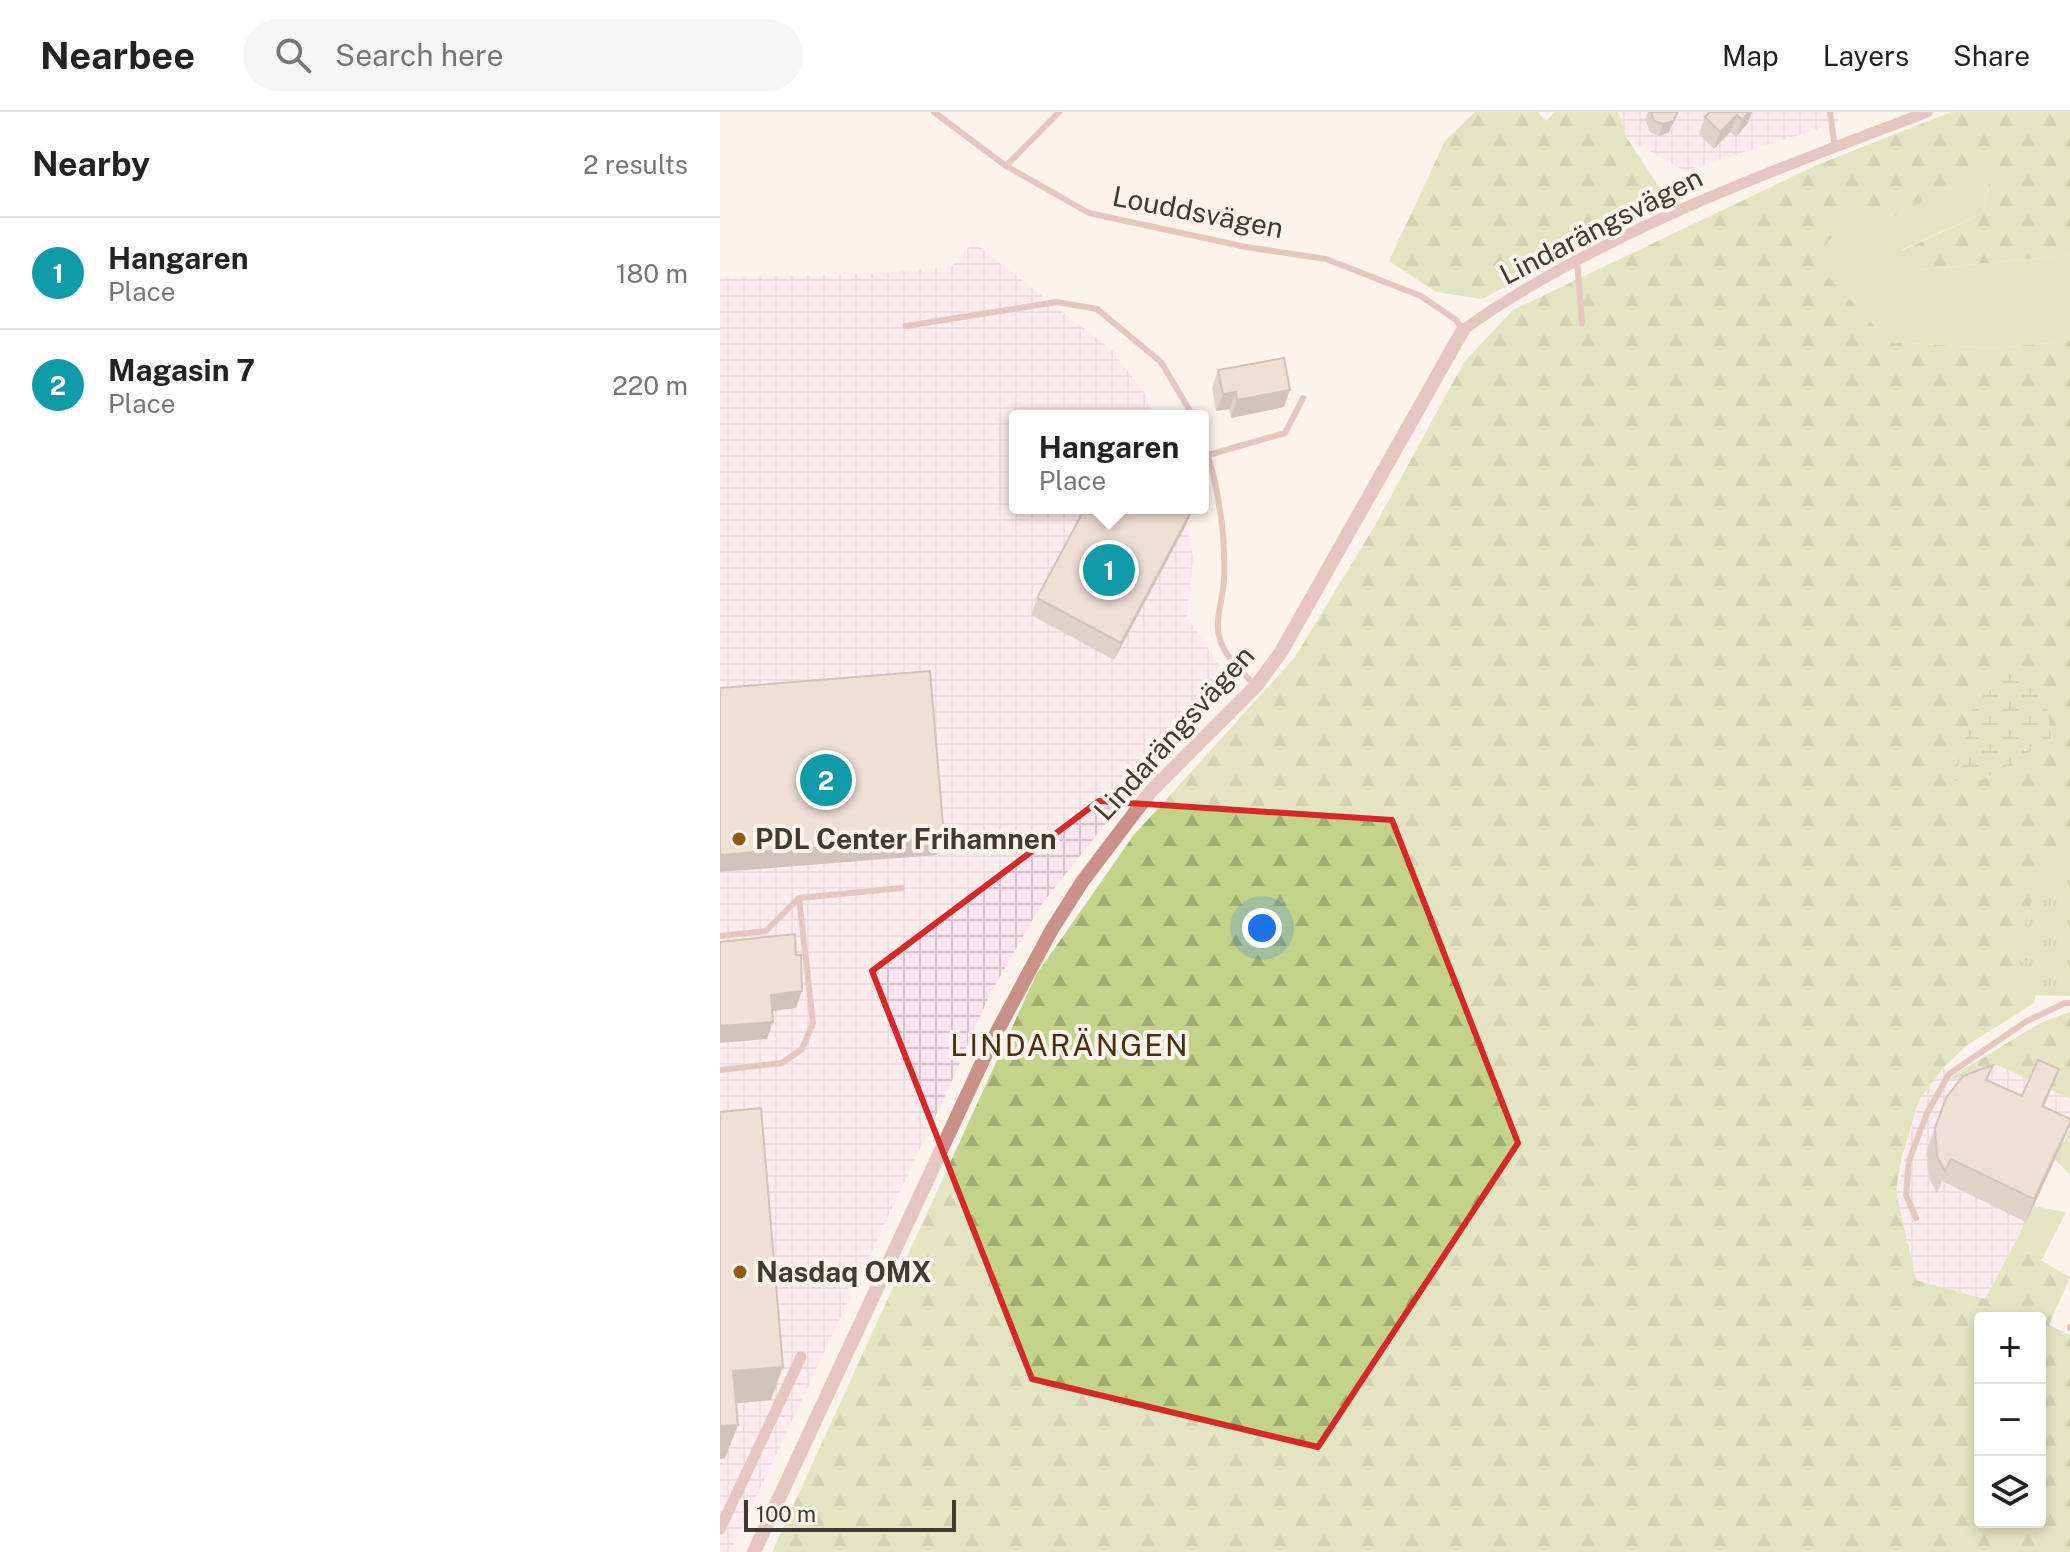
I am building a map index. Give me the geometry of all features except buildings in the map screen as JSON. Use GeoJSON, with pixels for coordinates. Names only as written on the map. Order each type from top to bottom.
{"type":"FeatureCollection","features":[{"type":"Feature","properties":{"kind":"street","name":"Lindarängsvägen"},"geometry":{"type":"LineString","coordinates":[[754,1552],[992,1041],[1051,931],[1082,882],[1151,791],[1256,686],[1281,652],[1463,330],[1577,260],[1681,210],[1927,112]]}},
{"type":"Feature","properties":{"kind":"street"},"geometry":{"type":"LineString","coordinates":[[720,1529],[801,1357]]}},
{"type":"Feature","properties":{"kind":"lane","name":"Louddsvägen"},"geometry":{"type":"LineString","coordinates":[[934,112],[1006,166],[1089,213],[1246,247],[1326,259],[1421,296],[1456,320],[1463,330]]}},
{"type":"Feature","properties":{"kind":"lane"},"geometry":{"type":"LineString","coordinates":[[1006,166],[1059,112]]}},
{"type":"Feature","properties":{"kind":"lane"},"geometry":{"type":"LineString","coordinates":[[1830,112],[1835,148]]}},
{"type":"Feature","properties":{"kind":"lane"},"geometry":{"type":"LineString","coordinates":[[1577,260],[1582,323]]}},
{"type":"Feature","properties":{"kind":"lane"},"geometry":{"type":"LineString","coordinates":[[906,326],[1057,302],[1097,309],[1161,362],[1189,410]]}},
{"type":"Feature","properties":{"kind":"lane"},"geometry":{"type":"LineString","coordinates":[[1209,455],[1285,433],[1303,398]]}},
{"type":"Feature","properties":{"kind":"lane"},"geometry":{"type":"LineString","coordinates":[[1209,458],[1217,484],[1224,542],[1224,582],[1218,633],[1225,652],[1256,686]]}},
{"type":"Feature","properties":{"kind":"lane"},"geometry":{"type":"LineString","coordinates":[[720,936],[766,931],[799,898],[902,888]]}},
{"type":"Feature","properties":{"kind":"lane"},"geometry":{"type":"LineString","coordinates":[[720,1070],[782,1063],[802,1049],[813,1023],[799,898]]}},
{"type":"Feature","properties":{"kind":"lane"},"geometry":{"type":"LineString","coordinates":[[1916,1218],[1906,1195],[1909,1161],[1927,1113],[1949,1074],[2027,1021],[2070,1003]]}},
{"type":"Feature","properties":{"kind":"highlighted area"},"geometry":{"type":"Polygon","coordinates":[[[1099,801],[1392,820],[1518,1143],[1318,1447],[1032,1379],[872,971],[1099,801]]]}},
{"type":"Feature","properties":{"kind":"shaded area"},"geometry":{"type":"Polygon","coordinates":[[[1618,112],[1837,112],[1839,122],[1684,171],[1627,138],[1618,112]]]}},
{"type":"Feature","properties":{"kind":"shaded area"},"geometry":{"type":"Polygon","coordinates":[[[973,242],[1112,350],[1146,395],[1152,410],[1009,410],[1009,514],[1185,514],[1193,557],[1187,617],[1225,673],[1041,905],[990,994],[733,1546],[730,1552],[720,1552],[720,278],[869,274],[951,267],[973,242]]]}},
{"type":"Feature","properties":{"kind":"shaded area"},"geometry":{"type":"Polygon","coordinates":[[[1997,1065],[2070,1099],[2070,1129],[1985,1299],[1915,1280],[1896,1192],[1919,1100],[1943,1068],[1953,1079],[1997,1065]]]}},
{"type":"Feature","properties":{"kind":"green space"},"geometry":{"type":"Polygon","coordinates":[[[1475,112],[1538,112],[1546,121],[1555,112],[1618,112],[1627,138],[1668,201],[1482,299],[1436,292],[1389,261],[1445,141],[1475,112]]]}},
{"type":"Feature","properties":{"kind":"green space"},"geometry":{"type":"Polygon","coordinates":[[[1951,112],[2070,112],[2070,255],[1918,270],[1901,251],[1983,213],[1992,166],[1885,222],[1857,205],[1814,261],[1890,342],[1993,348],[2070,341],[2070,913],[2048,934],[2034,1003],[1966,1046],[1943,1068],[1919,1100],[1901,1160],[1896,1192],[1916,1280],[1985,1299],[2014,1245],[2070,1277],[2049,1325],[2070,1335],[2070,1552],[772,1552],[1036,975],[1133,836],[1295,657],[1377,522],[1464,362],[1513,310],[1817,165],[1951,112]]]}},
{"type":"Feature","properties":{"kind":"green space"},"geometry":{"type":"Polygon","coordinates":[[[1992,166],[1983,213],[1901,250],[1919,270],[2070,255],[2070,341],[1993,348],[1890,342],[1814,261],[1857,204],[1885,222],[1992,166]]]}},
{"type":"Feature","properties":{"kind":"green space"},"geometry":{"type":"Polygon","coordinates":[[[2016,663],[2045,688],[2051,739],[1988,777],[1951,793],[1972,709],[2016,663]]]}},
{"type":"Feature","properties":{"kind":"green space"},"geometry":{"type":"Polygon","coordinates":[[[2070,849],[2070,996],[2023,995],[2017,948],[2035,892],[2070,849]]]}},
{"type":"Feature","properties":{"kind":"green space"},"geometry":{"type":"Polygon","coordinates":[[[2070,1012],[2070,1099],[1997,1065],[1953,1079],[1951,1077],[2042,1022],[2070,1012]]]}},
{"type":"Feature","properties":{"kind":"green space"},"geometry":{"type":"Polygon","coordinates":[[[2070,1129],[2070,1174],[2055,1160],[2070,1129]]]}},
{"type":"Feature","properties":{"kind":"green space"},"geometry":{"type":"Polygon","coordinates":[[[2033,1206],[2066,1212],[2041,1261],[2014,1245],[2033,1206]]]}},
{"type":"Feature","properties":{"kind":"place","name":"Hangaren"},"geometry":{"type":"Point","coordinates":[1109,570]}},
{"type":"Feature","properties":{"kind":"place","name":"Magasin 7"},"geometry":{"type":"Point","coordinates":[826,780]}},
{"type":"Feature","properties":{"kind":"place","name":"PDL Center Frihamnen"},"geometry":{"type":"Point","coordinates":[739,839]}},
{"type":"Feature","properties":{"kind":"place","name":"Nasdaq OMX"},"geometry":{"type":"Point","coordinates":[740,1272]}},
{"type":"Feature","properties":{"kind":"district","name":"LINDARÄNGEN"},"geometry":{"type":"Point","coordinates":[1070,1046]}}]}
